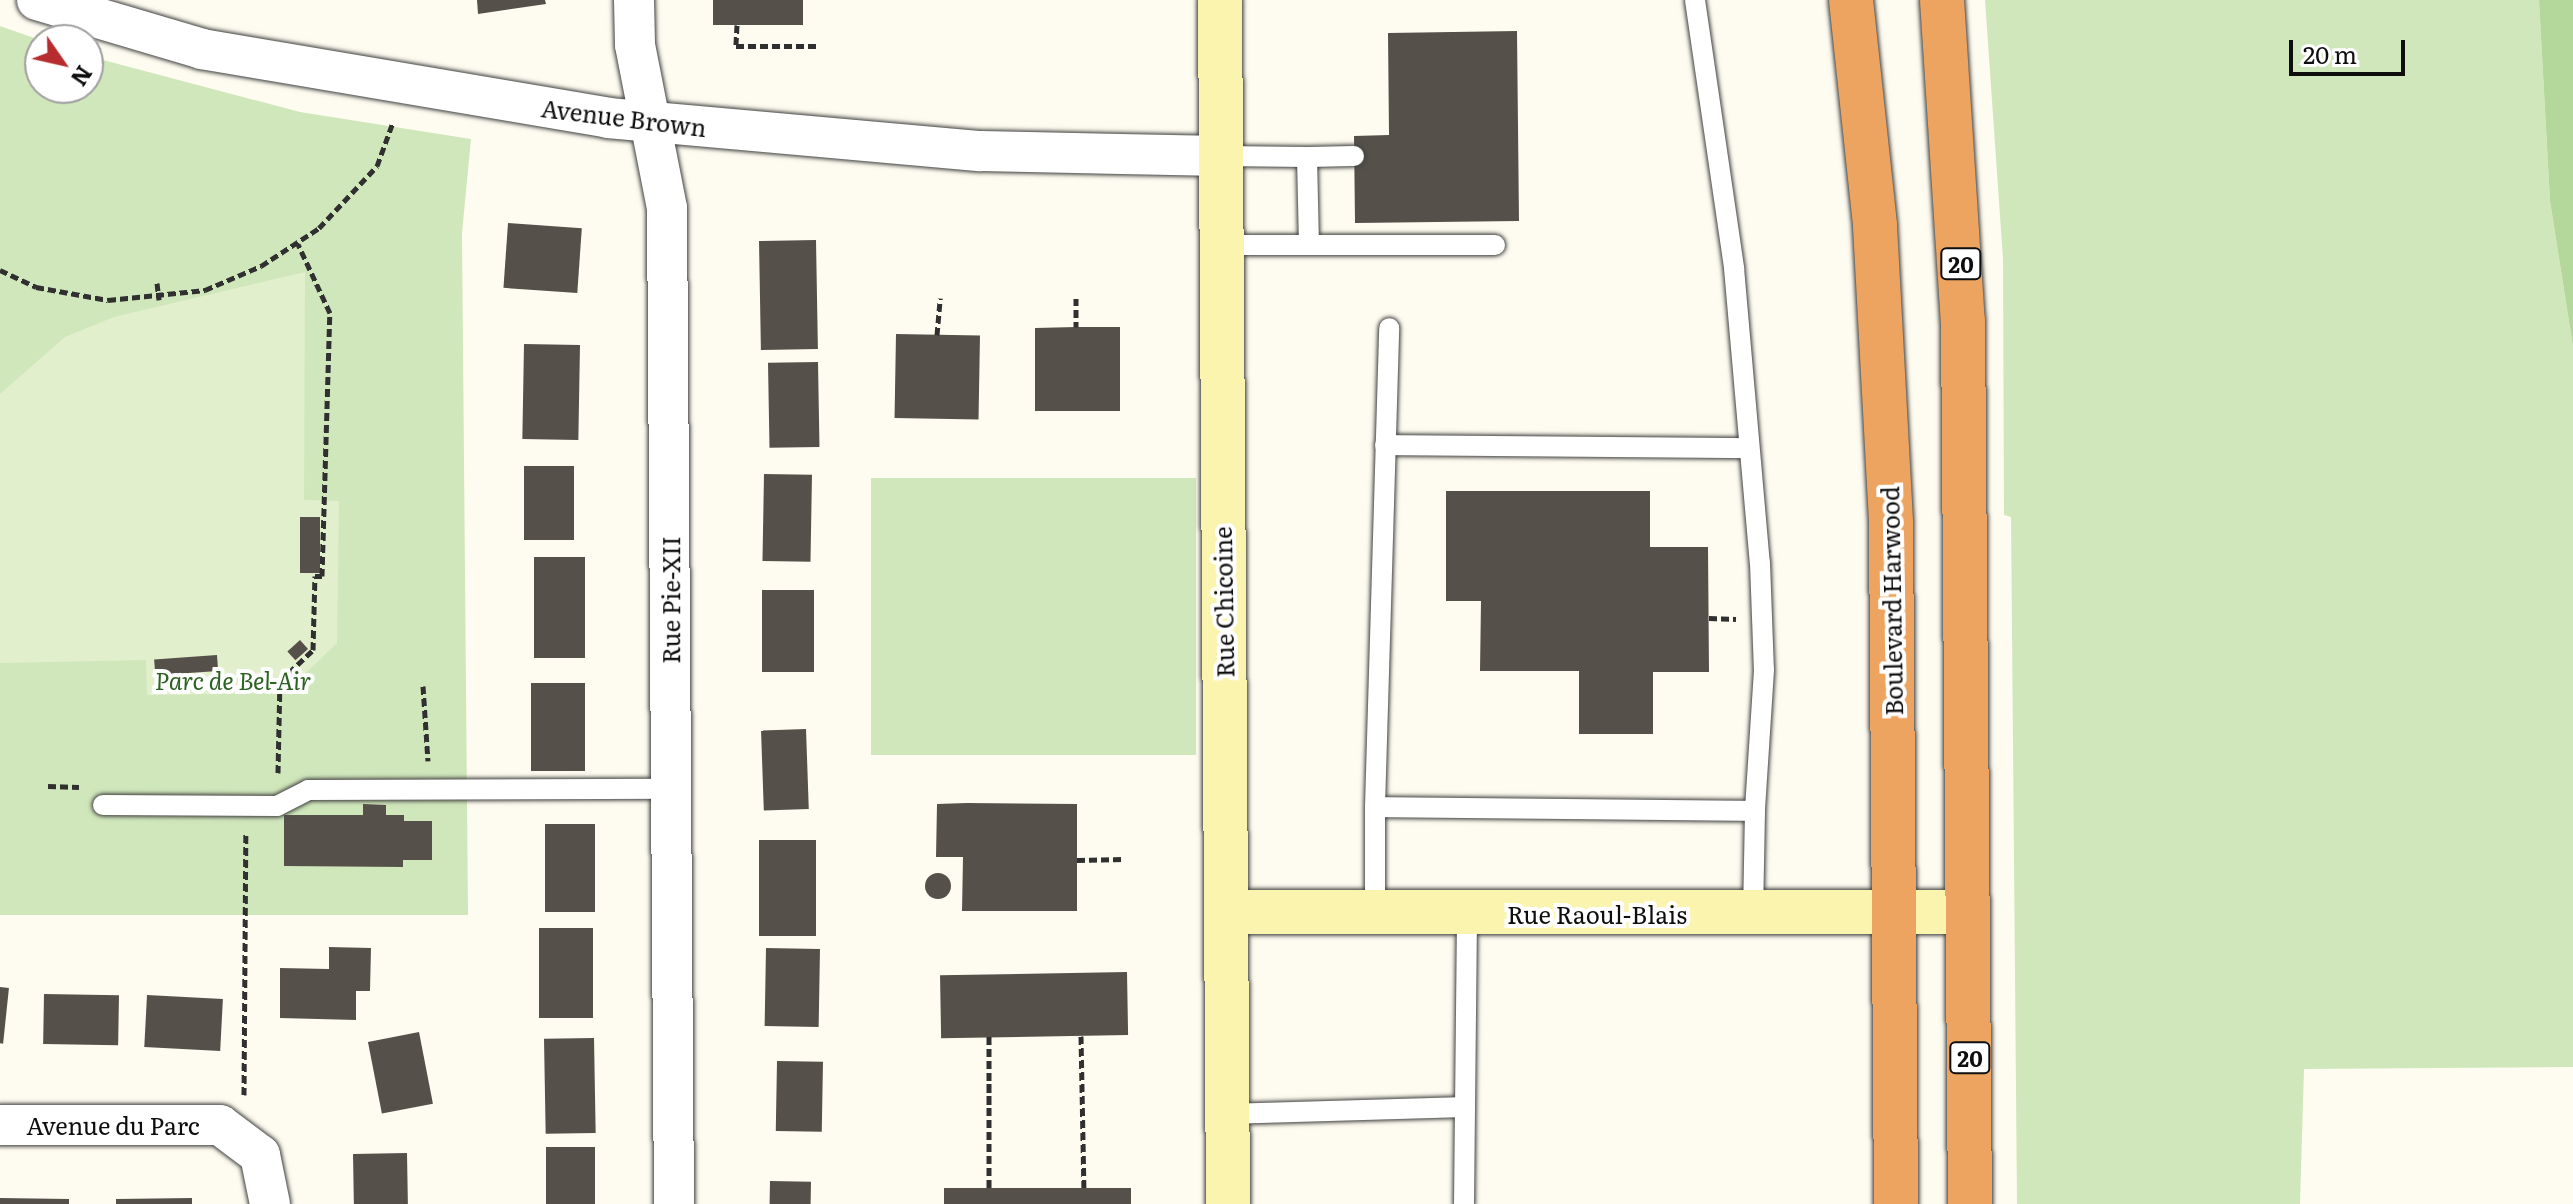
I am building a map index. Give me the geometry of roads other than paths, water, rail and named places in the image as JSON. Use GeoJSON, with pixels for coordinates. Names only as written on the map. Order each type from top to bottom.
{"type":"FeatureCollection","features":[{"type":"Feature","properties":{"kind":"highway","name":"Boulevard Harwood"},"geometry":{"type":"LineString","coordinates":[[1851,0],[1886,422],[1895,913],[1896,1204]]}},
{"type":"Feature","properties":{"kind":"highway","name":"20"},"geometry":{"type":"LineString","coordinates":[[1942,0],[1963,321],[1970,1204]]}},
{"type":"Feature","properties":{"kind":"street","name":"Avenue Brown"},"geometry":{"type":"LineString","coordinates":[[37,0],[144,34],[359,81],[651,123],[981,151],[1221,156]]}},
{"type":"Feature","properties":{"kind":"street","name":"Rue Pie-XII"},"geometry":{"type":"LineString","coordinates":[[634,0],[635,45],[667,208],[674,1204]]}},
{"type":"Feature","properties":{"kind":"street","name":"Rue Chicoine"},"geometry":{"type":"LineString","coordinates":[[1220,0],[1228,1204]]}},
{"type":"Feature","properties":{"kind":"street","name":"Rue Raoul-Blais"},"geometry":{"type":"LineString","coordinates":[[1226,912],[1968,912]]}},
{"type":"Feature","properties":{"kind":"street","name":"Avenue du Parc"},"geometry":{"type":"LineString","coordinates":[[0,1125],[220,1125],[260,1155],[270,1204]]}},
{"type":"Feature","properties":{"kind":"lane"},"geometry":{"type":"LineString","coordinates":[[1695,0],[1734,268],[1764,670],[1755,811],[1753,913]]}},
{"type":"Feature","properties":{"kind":"lane"},"geometry":{"type":"LineString","coordinates":[[1221,156],[1354,156]]}},
{"type":"Feature","properties":{"kind":"lane"},"geometry":{"type":"LineString","coordinates":[[1307,157],[1309,245]]}},
{"type":"Feature","properties":{"kind":"lane"},"geometry":{"type":"LineString","coordinates":[[1221,245],[1495,245]]}},
{"type":"Feature","properties":{"kind":"lane"},"geometry":{"type":"LineString","coordinates":[[1375,913],[1375,807],[1389,328]]}},
{"type":"Feature","properties":{"kind":"lane"},"geometry":{"type":"LineString","coordinates":[[1385,445],[1749,448]]}},
{"type":"Feature","properties":{"kind":"lane"},"geometry":{"type":"LineString","coordinates":[[103,805],[277,806],[308,790],[672,789]]}},
{"type":"Feature","properties":{"kind":"lane"},"geometry":{"type":"LineString","coordinates":[[1375,807],[1755,811]]}},
{"type":"Feature","properties":{"kind":"lane"},"geometry":{"type":"LineString","coordinates":[[1464,1204],[1467,914]]}},
{"type":"Feature","properties":{"kind":"lane"},"geometry":{"type":"LineString","coordinates":[[1227,1114],[1465,1107]]}},
{"type":"Feature","properties":{"kind":"park label","name":"Parc de Bel-Air"},"geometry":{"type":"Point","coordinates":[233,680]}}]}
